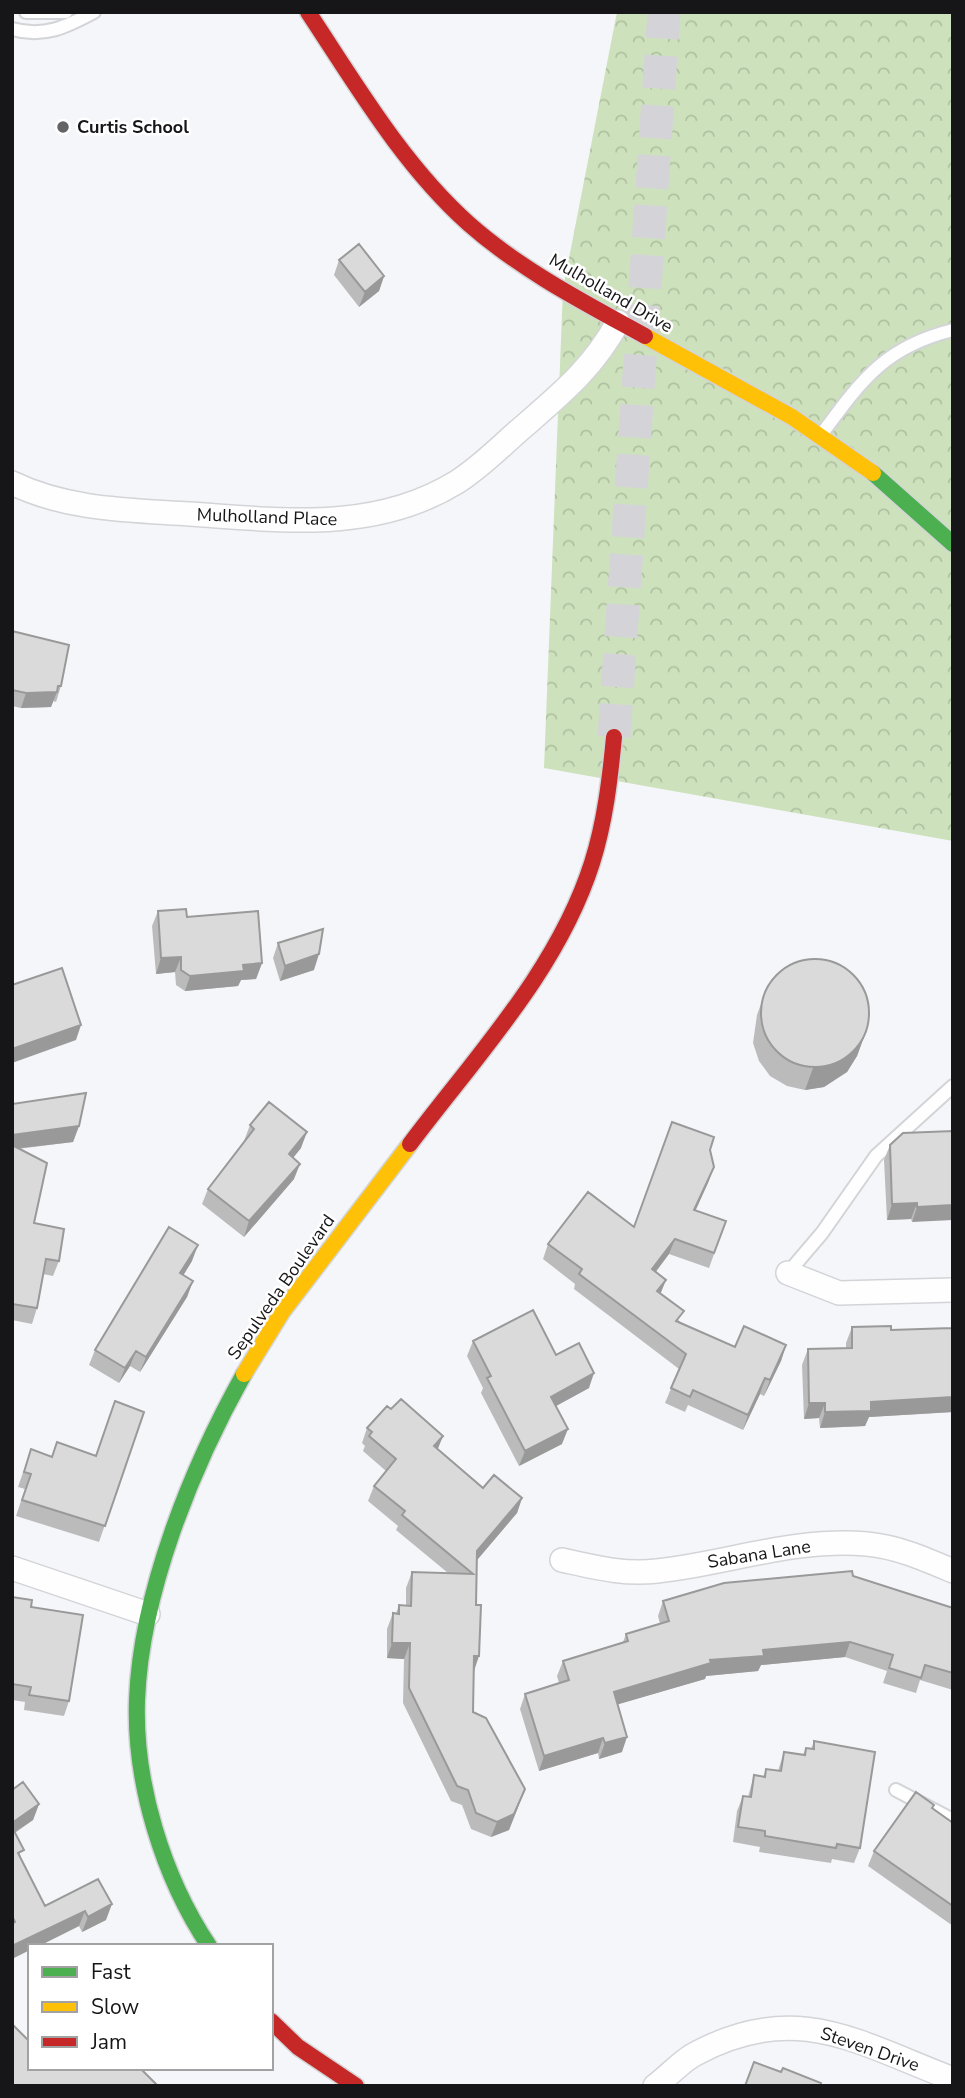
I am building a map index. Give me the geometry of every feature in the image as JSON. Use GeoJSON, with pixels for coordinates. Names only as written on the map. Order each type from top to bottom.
{"type":"FeatureCollection","features":[{"type":"Feature","properties":{"kind":"main road","name":"Mulholland Drive"},"geometry":{"type":"LineString","coordinates":[[308,12],[390,135],[468,223],[512,258],[618,322],[821,435],[892,488],[953,544]]}},
{"type":"Feature","properties":{"kind":"main road","name":"Sepulveda Boulevard"},"geometry":{"type":"LineString","coordinates":[[208,1944],[171,1875],[143,1784],[137,1724],[148,1615],[206,1446],[254,1354],[282,1312],[536,978],[560,940],[592,869],[609,786],[614,737]]}},
{"type":"Feature","properties":{"kind":"main road"},"geometry":{"type":"LineString","coordinates":[[273,2023],[298,2047],[356,2086]]}},
{"type":"Feature","properties":{"kind":"street","name":"Mulholland Place"},"geometry":{"type":"LineString","coordinates":[[12,483],[70,504],[109,508],[296,521],[338,521],[376,516],[417,502],[459,481],[484,461],[577,380],[601,354],[618,322]]}},
{"type":"Feature","properties":{"kind":"street"},"geometry":{"type":"LineString","coordinates":[[788,1273],[839,1293],[953,1290]]}},
{"type":"Feature","properties":{"kind":"street","name":"Sabana Lane"},"geometry":{"type":"LineString","coordinates":[[562,1560],[613,1572],[656,1571],[795,1544],[868,1544],[906,1552],[953,1571]]}},
{"type":"Feature","properties":{"kind":"street"},"geometry":{"type":"LineString","coordinates":[[12,1568],[148,1615]]}},
{"type":"Feature","properties":{"kind":"street","name":"Steven Drive"},"geometry":{"type":"LineString","coordinates":[[665,2082],[694,2054],[732,2037],[781,2026],[814,2029],[851,2039],[953,2078]]}},
{"type":"Feature","properties":{"kind":"lane"},"geometry":{"type":"LineString","coordinates":[[26,12],[66,12]]}},
{"type":"Feature","properties":{"kind":"lane"},"geometry":{"type":"LineString","coordinates":[[12,29],[29,33],[56,32],[94,12]]}},
{"type":"Feature","properties":{"kind":"lane"},"geometry":{"type":"LineString","coordinates":[[821,435],[858,384],[881,363],[906,344],[953,330]]}},
{"type":"Feature","properties":{"kind":"lane"},"geometry":{"type":"LineString","coordinates":[[788,1273],[822,1233],[876,1156],[953,1086]]}},
{"type":"Feature","properties":{"kind":"lane"},"geometry":{"type":"LineString","coordinates":[[896,1790],[953,1820]]}},
{"type":"Feature","properties":{"kind":"green space"},"geometry":{"type":"Polygon","coordinates":[[[617,12],[953,12],[953,841],[544,768],[563,289],[617,12]]]}},
{"type":"Feature","properties":{"kind":"building"},"geometry":{"type":"Polygon","coordinates":[[[359,244],[384,276],[365,292],[339,260],[359,244]]]}},
{"type":"Feature","properties":{"kind":"building"},"geometry":{"type":"Polygon","coordinates":[[[12,631],[69,645],[61,686],[58,686],[57,692],[26,693],[12,690],[12,631]]]}},
{"type":"Feature","properties":{"kind":"building"},"geometry":{"type":"Polygon","coordinates":[[[186,909],[187,917],[258,911],[262,963],[243,965],[244,971],[190,976],[181,970],[181,957],[161,958],[158,911],[186,909]]]}},
{"type":"Feature","properties":{"kind":"building"},"geometry":{"type":"Polygon","coordinates":[[[323,929],[319,954],[285,966],[278,943],[323,929]]]}},
{"type":"Feature","properties":{"kind":"building"},"geometry":{"type":"Polygon","coordinates":[[[815,959],[845,968],[853,975],[860,983],[869,1013],[860,1043],[853,1051],[845,1058],[815,1067],[785,1058],[777,1051],[770,1043],[761,1013],[770,983],[777,975],[785,968],[815,959]]]}},
{"type":"Feature","properties":{"kind":"building"},"geometry":{"type":"Polygon","coordinates":[[[62,968],[81,1025],[12,1049],[12,985],[62,968]]]}},
{"type":"Feature","properties":{"kind":"building"},"geometry":{"type":"Polygon","coordinates":[[[86,1093],[79,1126],[12,1135],[12,1104],[86,1093]]]}},
{"type":"Feature","properties":{"kind":"building"},"geometry":{"type":"Polygon","coordinates":[[[269,1102],[307,1132],[289,1154],[300,1164],[249,1221],[208,1189],[254,1129],[250,1125],[269,1102]]]}},
{"type":"Feature","properties":{"kind":"building"},"geometry":{"type":"Polygon","coordinates":[[[672,1122],[714,1137],[710,1150],[714,1167],[694,1210],[726,1221],[714,1253],[675,1239],[652,1269],[666,1280],[657,1291],[684,1311],[676,1321],[735,1347],[744,1326],[786,1345],[770,1380],[765,1378],[748,1415],[693,1390],[690,1397],[671,1388],[686,1354],[579,1274],[582,1269],[548,1244],[588,1192],[634,1227],[672,1122]]]}},
{"type":"Feature","properties":{"kind":"building"},"geometry":{"type":"Polygon","coordinates":[[[953,1131],[953,1205],[917,1207],[917,1203],[892,1204],[890,1145],[903,1133],[953,1131]]]}},
{"type":"Feature","properties":{"kind":"building"},"geometry":{"type":"Polygon","coordinates":[[[12,1145],[47,1163],[34,1223],[64,1229],[59,1261],[46,1259],[37,1308],[12,1304],[12,1145]]]}},
{"type":"Feature","properties":{"kind":"building"},"geometry":{"type":"Polygon","coordinates":[[[169,1227],[198,1245],[180,1273],[193,1281],[146,1357],[136,1351],[125,1368],[95,1350],[169,1227]]]}},
{"type":"Feature","properties":{"kind":"building"},"geometry":{"type":"Polygon","coordinates":[[[533,1310],[556,1355],[579,1343],[594,1373],[551,1397],[568,1429],[525,1451],[487,1378],[491,1376],[473,1341],[533,1310]]]}},
{"type":"Feature","properties":{"kind":"building"},"geometry":{"type":"Polygon","coordinates":[[[953,1324],[953,1397],[871,1402],[871,1411],[825,1412],[825,1403],[809,1403],[808,1349],[852,1348],[852,1327],[891,1326],[891,1330],[952,1328],[953,1324]]]}},
{"type":"Feature","properties":{"kind":"building"},"geometry":{"type":"Polygon","coordinates":[[[401,1399],[443,1436],[434,1446],[483,1488],[494,1475],[522,1498],[477,1551],[476,1605],[481,1605],[479,1656],[474,1656],[473,1712],[486,1718],[525,1789],[514,1814],[497,1822],[476,1813],[468,1790],[457,1786],[409,1688],[410,1643],[392,1643],[393,1613],[399,1614],[399,1605],[411,1606],[412,1572],[473,1574],[402,1515],[405,1511],[374,1486],[396,1459],[369,1436],[372,1432],[367,1428],[387,1406],[391,1409],[401,1399]]]}},
{"type":"Feature","properties":{"kind":"building"},"geometry":{"type":"Polygon","coordinates":[[[115,1401],[144,1412],[105,1526],[22,1500],[31,1474],[24,1472],[31,1449],[52,1457],[57,1442],[96,1456],[115,1401]]]}},
{"type":"Feature","properties":{"kind":"building"},"geometry":{"type":"Polygon","coordinates":[[[852,1571],[853,1576],[953,1608],[953,1673],[925,1665],[921,1678],[889,1668],[893,1655],[850,1642],[763,1650],[764,1656],[710,1660],[711,1663],[614,1692],[627,1737],[605,1743],[603,1738],[544,1756],[525,1694],[569,1680],[563,1661],[628,1641],[626,1634],[669,1621],[663,1601],[724,1583],[852,1571]]]}},
{"type":"Feature","properties":{"kind":"building"},"geometry":{"type":"Polygon","coordinates":[[[12,1597],[32,1600],[31,1607],[83,1615],[69,1701],[29,1695],[31,1687],[12,1684],[12,1597]]]}},
{"type":"Feature","properties":{"kind":"building"},"geometry":{"type":"Polygon","coordinates":[[[814,1741],[875,1752],[860,1848],[837,1844],[836,1848],[765,1836],[765,1831],[738,1827],[743,1796],[751,1797],[754,1775],[765,1777],[766,1769],[781,1771],[784,1752],[805,1755],[806,1748],[814,1749],[814,1741]]]}},
{"type":"Feature","properties":{"kind":"building"},"geometry":{"type":"Polygon","coordinates":[[[23,1782],[39,1804],[12,1823],[12,1790],[23,1782]]]}},
{"type":"Feature","properties":{"kind":"building"},"geometry":{"type":"Polygon","coordinates":[[[916,1792],[953,1823],[953,1906],[874,1851],[916,1792]]]}},
{"type":"Feature","properties":{"kind":"building"},"geometry":{"type":"Polygon","coordinates":[[[12,1827],[24,1850],[18,1853],[45,1906],[98,1879],[112,1904],[88,1917],[85,1911],[12,1946],[12,1924],[15,1922],[12,1916],[12,1827]]]}},
{"type":"Feature","properties":{"kind":"building"},"geometry":{"type":"Polygon","coordinates":[[[12,2024],[28,2040],[28,2070],[142,2070],[158,2086],[12,2086],[12,2024]]]}},
{"type":"Feature","properties":{"kind":"building"},"geometry":{"type":"Polygon","coordinates":[[[754,2062],[781,2072],[783,2068],[821,2083],[820,2086],[745,2086],[754,2062]]]}},
{"type":"Feature","properties":{"kind":"tunnel"},"geometry":{"type":"LineString","coordinates":[[614,737],[664,12]]}},
{"type":"Feature","properties":{"kind":"traffic: fast"},"geometry":{"type":"LineString","coordinates":[[873,473],[953,544]]}},
{"type":"Feature","properties":{"kind":"traffic: fast"},"geometry":{"type":"LineString","coordinates":[[208,1944],[178,1890],[155,1828],[141,1764],[137,1700],[148,1617],[172,1531],[206,1449],[244,1374]]}},
{"type":"Feature","properties":{"kind":"traffic: slow"},"geometry":{"type":"LineString","coordinates":[[645,336],[792,417],[873,473]]}},
{"type":"Feature","properties":{"kind":"traffic: slow"},"geometry":{"type":"LineString","coordinates":[[244,1374],[282,1312],[410,1144]]}},
{"type":"Feature","properties":{"kind":"traffic: jam"},"geometry":{"type":"LineString","coordinates":[[308,12],[382,124],[445,201],[489,241],[532,271],[645,336]]}},
{"type":"Feature","properties":{"kind":"traffic: jam"},"geometry":{"type":"LineString","coordinates":[[410,1144],[513,1011],[558,940],[577,902],[597,848],[614,737]]}},
{"type":"Feature","properties":{"kind":"traffic: jam"},"geometry":{"type":"LineString","coordinates":[[273,2023],[298,2047],[356,2086]]}},
{"type":"Feature","properties":{"kind":"place","name":"Curtis School"},"geometry":{"type":"Point","coordinates":[63,127]}}]}
